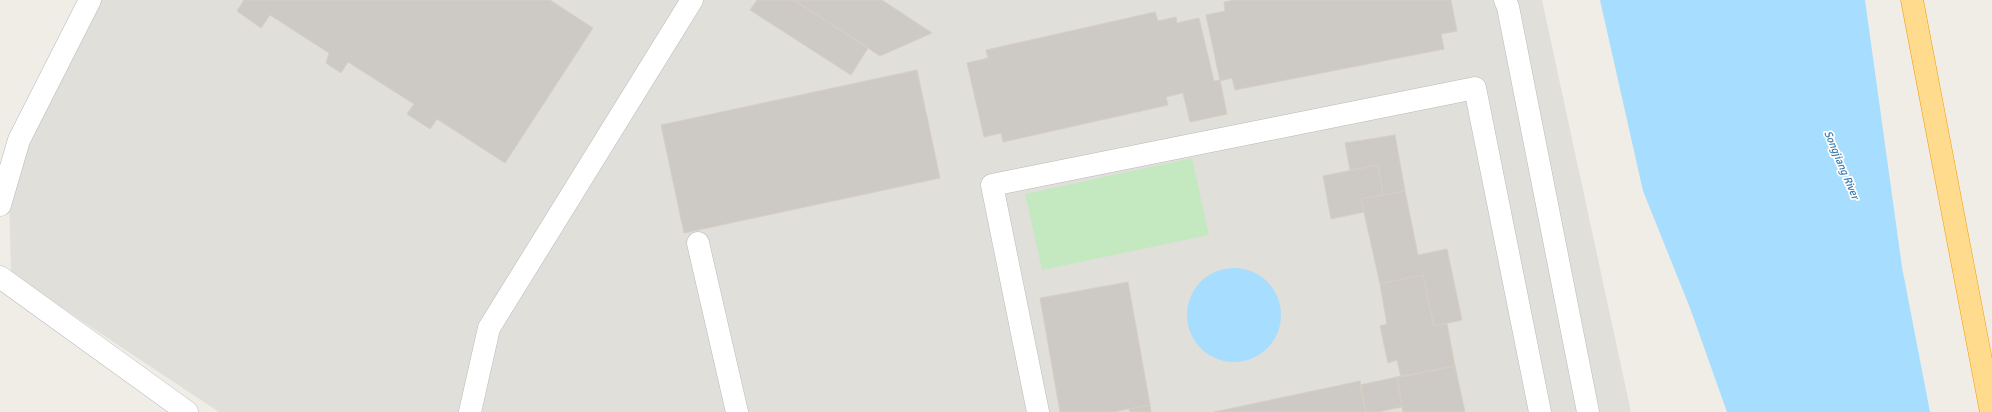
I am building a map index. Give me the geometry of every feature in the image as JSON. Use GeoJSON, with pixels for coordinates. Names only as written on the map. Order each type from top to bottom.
{"type":"FeatureCollection","features":[{"type":"Feature","properties":{"kind":"highway"},"geometry":{"type":"LineString","coordinates":[[1912,0],[1990,412]]}},
{"type":"Feature","properties":{"kind":"street"},"geometry":{"type":"LineString","coordinates":[[0,205],[19,140],[90,0]]}},
{"type":"Feature","properties":{"kind":"street"},"geometry":{"type":"LineString","coordinates":[[470,412],[489,328],[692,0]]}},
{"type":"Feature","properties":{"kind":"street"},"geometry":{"type":"LineString","coordinates":[[1505,0],[1508,7],[1588,412]]}},
{"type":"Feature","properties":{"kind":"street"},"geometry":{"type":"LineString","coordinates":[[1038,412],[992,186],[1475,88],[1540,412]]}},
{"type":"Feature","properties":{"kind":"street"},"geometry":{"type":"LineString","coordinates":[[698,243],[737,412]]}},
{"type":"Feature","properties":{"kind":"street"},"geometry":{"type":"LineString","coordinates":[[0,277],[187,412]]}},
{"type":"Feature","properties":{"kind":"shaded area"},"geometry":{"type":"Polygon","coordinates":[[[94,0],[1542,0],[1631,412],[219,412],[11,274],[9,197],[36,123],[94,0]]]}},
{"type":"Feature","properties":{"kind":"green space"},"geometry":{"type":"Polygon","coordinates":[[[1192,158],[1209,235],[1042,270],[1025,194],[1192,158]]]}},
{"type":"Feature","properties":{"kind":"water","name":"Songjiang River"},"geometry":{"type":"Polygon","coordinates":[[[1600,0],[1865,0],[1902,267],[1930,412],[1727,412],[1690,308],[1643,191],[1600,0]]]}},
{"type":"Feature","properties":{"kind":"water"},"geometry":{"type":"Polygon","coordinates":[[[1234,268],[1252,271],[1267,282],[1278,297],[1281,315],[1278,333],[1267,348],[1252,359],[1234,362],[1216,359],[1201,348],[1190,333],[1187,315],[1190,297],[1201,282],[1216,271],[1234,268]]]}},
{"type":"Feature","properties":{"kind":"building"},"geometry":{"type":"Polygon","coordinates":[[[244,0],[550,0],[593,28],[505,163],[437,119],[430,129],[407,114],[414,104],[348,62],[341,73],[326,63],[329,53],[270,15],[261,28],[237,11],[244,0]]]}},
{"type":"Feature","properties":{"kind":"building"},"geometry":{"type":"Polygon","coordinates":[[[757,0],[794,0],[868,48],[851,75],[750,10],[757,0]]]}},
{"type":"Feature","properties":{"kind":"building"},"geometry":{"type":"Polygon","coordinates":[[[794,0],[882,0],[932,33],[880,56],[794,0]]]}},
{"type":"Feature","properties":{"kind":"building"},"geometry":{"type":"Polygon","coordinates":[[[1234,0],[1451,0],[1457,31],[1441,34],[1444,49],[1235,90],[1232,78],[1220,81],[1206,15],[1225,11],[1224,2],[1234,0]]]}},
{"type":"Feature","properties":{"kind":"building"},"geometry":{"type":"Polygon","coordinates":[[[1155,12],[1158,21],[1176,17],[1177,23],[1199,18],[1214,81],[1220,80],[1227,114],[1190,122],[1183,93],[1166,97],[1168,105],[1003,142],[1001,133],[984,137],[967,63],[988,58],[986,50],[1155,12]]]}},
{"type":"Feature","properties":{"kind":"building"},"geometry":{"type":"Polygon","coordinates":[[[917,70],[940,178],[684,233],[661,125],[917,70]]]}},
{"type":"Feature","properties":{"kind":"building"},"geometry":{"type":"Polygon","coordinates":[[[1395,135],[1405,191],[1383,195],[1378,165],[1350,170],[1345,143],[1395,135]]]}},
{"type":"Feature","properties":{"kind":"building"},"geometry":{"type":"Polygon","coordinates":[[[1378,165],[1383,195],[1361,199],[1364,212],[1331,219],[1323,176],[1378,165]]]}},
{"type":"Feature","properties":{"kind":"building"},"geometry":{"type":"Polygon","coordinates":[[[1405,191],[1418,255],[1447,249],[1462,320],[1434,326],[1423,275],[1380,284],[1361,199],[1405,191]]]}},
{"type":"Feature","properties":{"kind":"building"},"geometry":{"type":"Polygon","coordinates":[[[1423,275],[1434,326],[1447,324],[1455,366],[1401,377],[1397,360],[1388,363],[1380,326],[1387,324],[1380,284],[1423,275]]]}},
{"type":"Feature","properties":{"kind":"building"},"geometry":{"type":"Polygon","coordinates":[[[1128,282],[1150,405],[1113,412],[1060,412],[1040,298],[1128,282]]]}},
{"type":"Feature","properties":{"kind":"building"},"geometry":{"type":"Polygon","coordinates":[[[1455,366],[1465,412],[1403,412],[1397,377],[1455,366]]]}},
{"type":"Feature","properties":{"kind":"building"},"geometry":{"type":"Polygon","coordinates":[[[1397,377],[1402,407],[1378,412],[1366,412],[1360,385],[1397,377]]]}},
{"type":"Feature","properties":{"kind":"building"},"geometry":{"type":"Polygon","coordinates":[[[1360,381],[1366,412],[1214,412],[1360,381]]]}},
{"type":"Feature","properties":{"kind":"building"},"geometry":{"type":"Polygon","coordinates":[[[1150,405],[1151,412],[1130,412],[1129,409],[1150,405]]]}}]}
